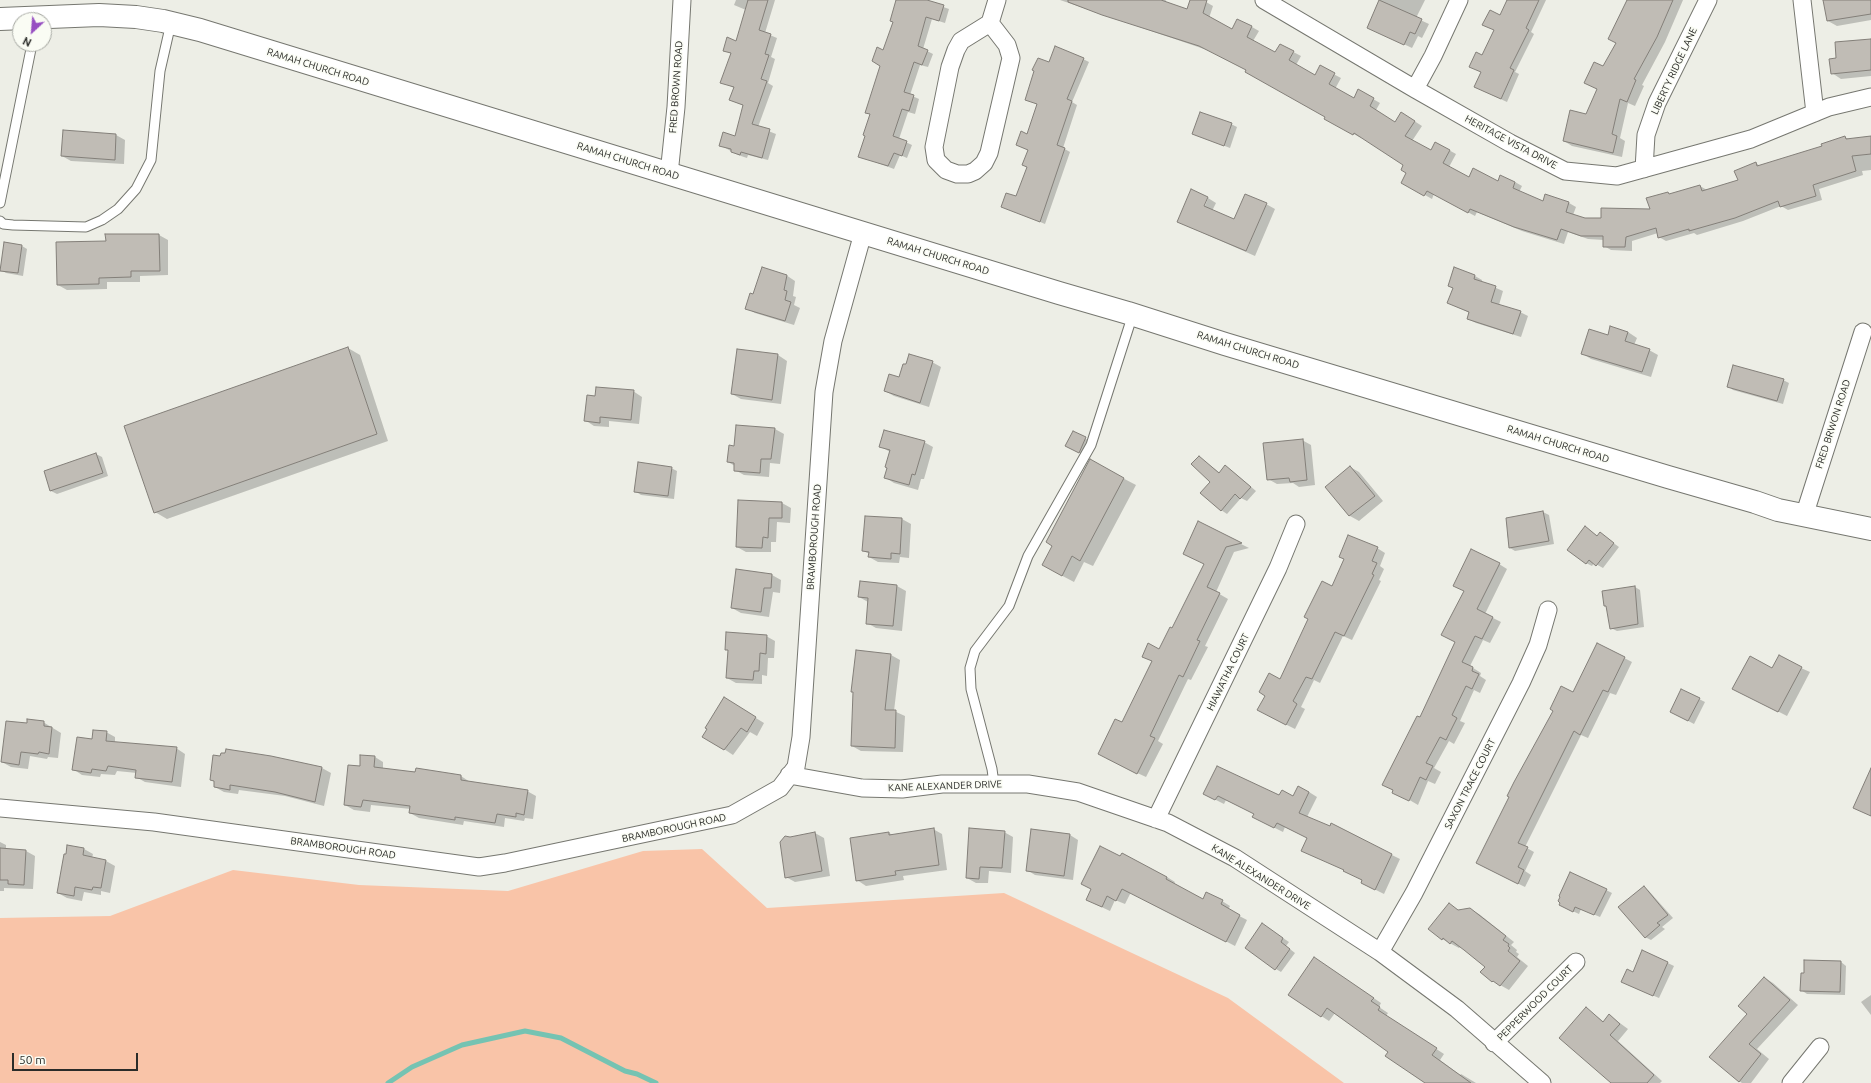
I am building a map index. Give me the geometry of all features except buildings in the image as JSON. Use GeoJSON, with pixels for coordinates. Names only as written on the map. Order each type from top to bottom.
{"type":"FeatureCollection","features":[{"type":"Feature","properties":{"kind":"main road","name":"RAMAH CHURCH ROAD"},"geometry":{"type":"LineString","coordinates":[[52,18],[98,15],[136,17],[171,23],[1059,293],[1133,314],[1309,369],[1756,502],[1778,510],[1871,529]]}},
{"type":"Feature","properties":{"kind":"main road","name":"RAMAH CHURCH ROAD"},"geometry":{"type":"LineString","coordinates":[[0,19],[12,19]]}},
{"type":"Feature","properties":{"kind":"street","name":"FRED BROWN ROAD"},"geometry":{"type":"LineString","coordinates":[[669,174],[676,107],[682,0]]}},
{"type":"Feature","properties":{"kind":"street"},"geometry":{"type":"LineString","coordinates":[[990,24],[1007,45],[1010,58],[989,153],[984,163],[975,171],[968,174],[957,174],[946,170],[936,160],[934,146],[949,74],[956,50],[961,41],[990,24],[997,0]]}},
{"type":"Feature","properties":{"kind":"street","name":"HERITAGE VISTA DRIVE"},"geometry":{"type":"LineString","coordinates":[[1264,0],[1415,89],[1565,171],[1617,176],[1751,138],[1829,107],[1871,97]]}},
{"type":"Feature","properties":{"kind":"street"},"geometry":{"type":"LineString","coordinates":[[1415,89],[1433,56],[1459,0]]}},
{"type":"Feature","properties":{"kind":"street","name":"LIBERTY RIDGE LANE"},"geometry":{"type":"LineString","coordinates":[[1644,169],[1646,135],[1656,103],[1708,0]]}},
{"type":"Feature","properties":{"kind":"street"},"geometry":{"type":"LineString","coordinates":[[1802,0],[1815,113]]}},
{"type":"Feature","properties":{"kind":"street","name":"BRAMBOROUGH ROAD"},"geometry":{"type":"LineString","coordinates":[[0,808],[154,822],[330,845],[479,867],[505,864],[732,815],[780,788],[796,766],[801,737],[824,392],[833,341],[863,233]]}},
{"type":"Feature","properties":{"kind":"street","name":"FRED BRWON ROAD"},"geometry":{"type":"LineString","coordinates":[[1804,516],[1863,332]]}},
{"type":"Feature","properties":{"kind":"street","name":"HIAWATHA COURT"},"geometry":{"type":"LineString","coordinates":[[1156,819],[1275,575],[1296,524]]}},
{"type":"Feature","properties":{"kind":"street","name":"SAXON TRACE COURT"},"geometry":{"type":"LineString","coordinates":[[1380,952],[1414,893],[1521,684],[1538,645],[1548,610]]}},
{"type":"Feature","properties":{"kind":"street","name":"KANE ALEXANDER DRIVE"},"geometry":{"type":"LineString","coordinates":[[789,775],[862,788],[902,789],[942,784],[1028,784],[1078,792],[1168,823],[1235,858],[1380,952],[1452,1005],[1494,1043],[1542,1083]]}},
{"type":"Feature","properties":{"kind":"street","name":"PEPPERWOOD COURT"},"geometry":{"type":"LineString","coordinates":[[1494,1043],[1576,962]]}},
{"type":"Feature","properties":{"kind":"street"},"geometry":{"type":"LineString","coordinates":[[1791,1083],[1820,1047]]}},
{"type":"Feature","properties":{"kind":"lane"},"geometry":{"type":"LineString","coordinates":[[0,221],[3,224],[13,225],[86,227],[102,220],[118,209],[131,194],[150,160],[160,71],[171,23]]}},
{"type":"Feature","properties":{"kind":"lane"},"geometry":{"type":"LineString","coordinates":[[0,203],[30,52]]}},
{"type":"Feature","properties":{"kind":"lane"},"geometry":{"type":"LineString","coordinates":[[994,784],[992,768],[971,689],[970,668],[975,651],[1008,606],[1028,556],[1092,445],[1133,314]]}},
{"type":"Feature","properties":{"kind":"shaded area"},"geometry":{"type":"Polygon","coordinates":[[[702,849],[767,908],[1004,893],[1228,998],[1344,1083],[0,1083],[0,918],[110,916],[233,870],[359,885],[508,891],[643,851],[702,849]]]}},
{"type":"Feature","properties":{"kind":"waterway"},"geometry":{"type":"LineString","coordinates":[[388,1083],[412,1067],[462,1045],[525,1031],[561,1038],[625,1071],[637,1074],[656,1083]]}}]}
